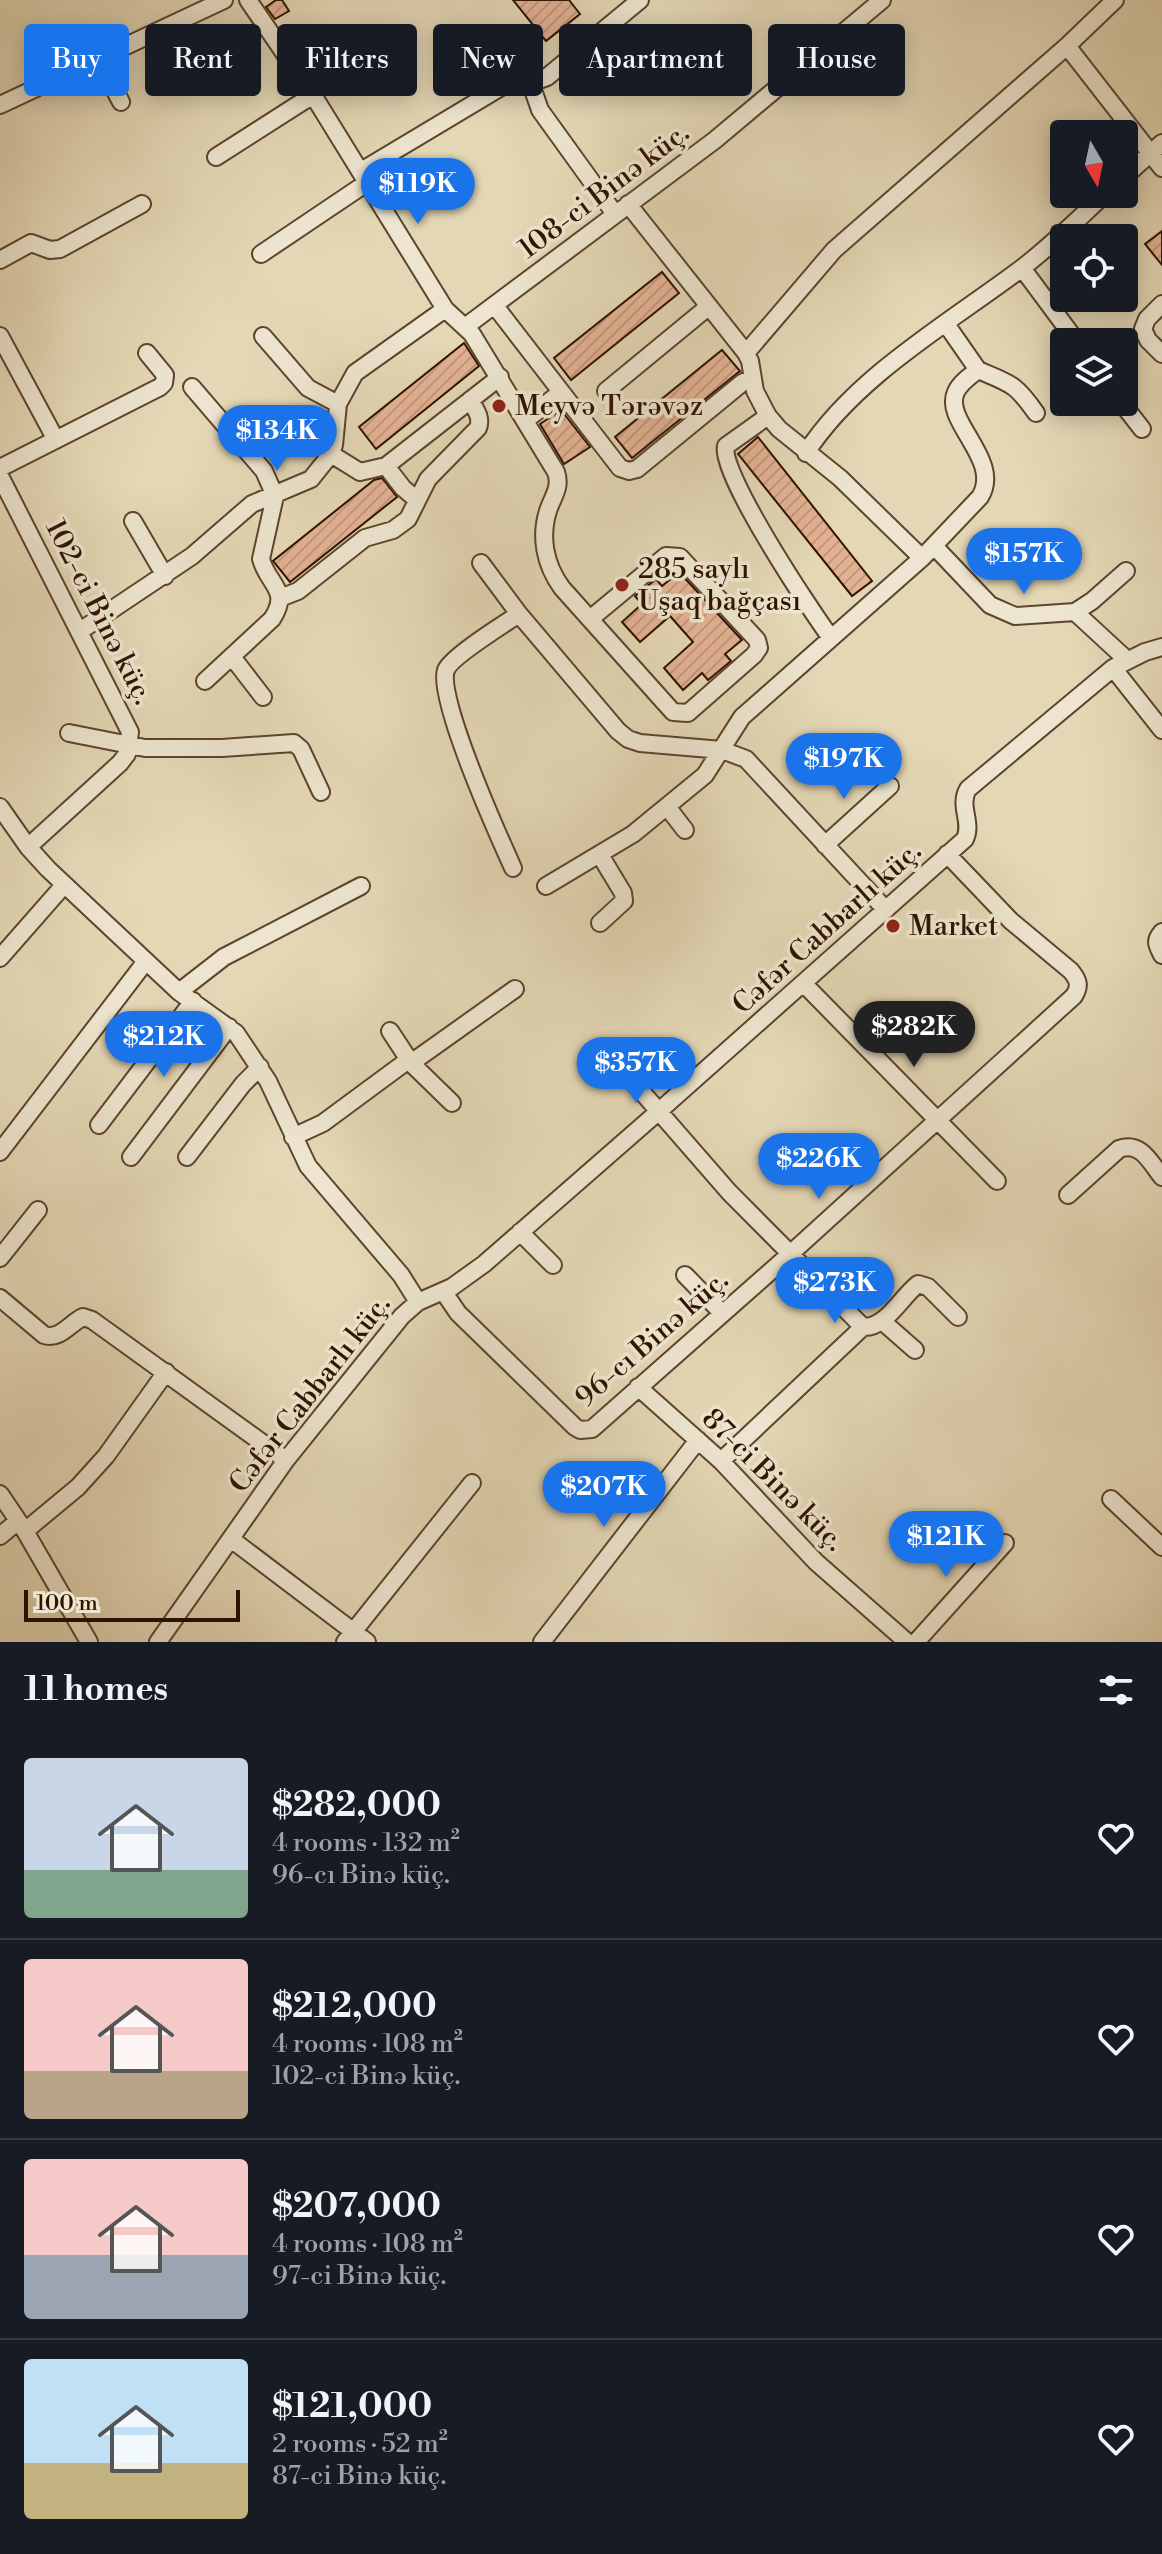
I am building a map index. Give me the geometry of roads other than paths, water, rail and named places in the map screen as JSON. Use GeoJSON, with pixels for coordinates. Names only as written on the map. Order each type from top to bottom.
{"type":"FeatureCollection","features":[{"type":"Feature","properties":{"kind":"street"},"geometry":{"type":"LineString","coordinates":[[129,46],[224,0]]}},
{"type":"Feature","properties":{"kind":"street"},"geometry":{"type":"LineString","coordinates":[[248,0],[277,42]]}},
{"type":"Feature","properties":{"kind":"street"},"geometry":{"type":"LineString","coordinates":[[543,79],[640,0]]}},
{"type":"Feature","properties":{"kind":"street","name":"108-ci Binə küç."},"geometry":{"type":"LineString","coordinates":[[465,327],[715,140],[882,0]]}},
{"type":"Feature","properties":{"kind":"street"},"geometry":{"type":"LineString","coordinates":[[746,353],[834,250],[1067,46],[1115,0]]}},
{"type":"Feature","properties":{"kind":"street"},"geometry":{"type":"LineString","coordinates":[[1067,46],[1156,148],[1162,168]]}},
{"type":"Feature","properties":{"kind":"street"},"geometry":{"type":"LineString","coordinates":[[0,105],[24,94]]}},
{"type":"Feature","properties":{"kind":"street"},"geometry":{"type":"LineString","coordinates":[[118,96],[121,102]]}},
{"type":"Feature","properties":{"kind":"street"},"geometry":{"type":"LineString","coordinates":[[216,157],[311,96]]}},
{"type":"Feature","properties":{"kind":"street"},"geometry":{"type":"LineString","coordinates":[[314,96],[445,309],[465,327],[500,377],[556,472],[559,487],[548,512],[544,532],[548,566],[562,588],[673,712],[679,714],[688,713],[759,648],[757,640],[674,554],[666,556],[590,619]]}},
{"type":"Feature","properties":{"kind":"street"},"geometry":{"type":"LineString","coordinates":[[261,254],[364,176],[488,96]]}},
{"type":"Feature","properties":{"kind":"street"},"geometry":{"type":"LineString","coordinates":[[535,96],[540,110],[621,209],[746,353],[755,391],[779,429],[990,605],[1001,612],[1026,616],[1075,612],[1126,571]]}},
{"type":"Feature","properties":{"kind":"street"},"geometry":{"type":"LineString","coordinates":[[1138,164],[1156,148]]}},
{"type":"Feature","properties":{"kind":"street"},"geometry":{"type":"LineString","coordinates":[[0,260],[31,243],[50,250],[60,249],[142,204]]}},
{"type":"Feature","properties":{"kind":"street"},"geometry":{"type":"LineString","coordinates":[[806,453],[818,433],[874,377],[1022,268],[1089,208]]}},
{"type":"Feature","properties":{"kind":"street"},"geometry":{"type":"LineString","coordinates":[[1022,268],[1067,328]]}},
{"type":"Feature","properties":{"kind":"street"},"geometry":{"type":"LineString","coordinates":[[1162,304],[1147,319],[1143,329],[1148,340],[1162,354]]}},
{"type":"Feature","properties":{"kind":"street"},"geometry":{"type":"LineString","coordinates":[[495,306],[620,468],[629,471],[637,469],[752,378]]}},
{"type":"Feature","properties":{"kind":"street"},"geometry":{"type":"LineString","coordinates":[[606,391],[708,307]]}},
{"type":"Feature","properties":{"kind":"street"},"geometry":{"type":"LineString","coordinates":[[80,631],[165,576],[252,504],[311,479],[331,454],[338,404],[355,373],[445,309]]}},
{"type":"Feature","properties":{"kind":"street"},"geometry":{"type":"LineString","coordinates":[[946,324],[978,370],[1014,385],[1036,413]]}},
{"type":"Feature","properties":{"kind":"street"},"geometry":{"type":"LineString","coordinates":[[0,336],[56,440]]}},
{"type":"Feature","properties":{"kind":"street"},"geometry":{"type":"LineString","coordinates":[[263,336],[308,388],[338,404]]}},
{"type":"Feature","properties":{"kind":"street"},"geometry":{"type":"LineString","coordinates":[[0,468],[164,383],[165,375],[147,353]]}},
{"type":"Feature","properties":{"kind":"street"},"geometry":{"type":"LineString","coordinates":[[546,886],[600,855],[668,808],[705,775],[742,717],[928,552],[984,491],[985,478],[978,454],[954,410],[955,393],[978,370]]}},
{"type":"Feature","properties":{"kind":"street"},"geometry":{"type":"LineString","coordinates":[[331,454],[360,472],[386,466],[500,377]]}},
{"type":"Feature","properties":{"kind":"street"},"geometry":{"type":"LineString","coordinates":[[192,387],[264,471],[275,496],[261,559],[280,591],[279,609],[272,619],[205,681]]}},
{"type":"Feature","properties":{"kind":"street"},"geometry":{"type":"LineString","coordinates":[[526,420],[561,392]]}},
{"type":"Feature","properties":{"kind":"street"},"geometry":{"type":"LineString","coordinates":[[280,598],[298,591],[365,538],[393,530],[401,524],[413,511],[428,479],[478,428],[481,422],[479,415],[470,400]]}},
{"type":"Feature","properties":{"kind":"street"},"geometry":{"type":"LineString","coordinates":[[768,416],[726,446],[724,458],[798,592],[831,638]]}},
{"type":"Feature","properties":{"kind":"street"},"geometry":{"type":"LineString","coordinates":[[1132,416],[1142,429]]}},
{"type":"Feature","properties":{"kind":"street"},"geometry":{"type":"LineString","coordinates":[[386,466],[417,500]]}},
{"type":"Feature","properties":{"kind":"street","name":"102-ci Binə küç."},"geometry":{"type":"LineString","coordinates":[[0,476],[130,732],[130,746],[120,763],[28,847]]}},
{"type":"Feature","properties":{"kind":"street"},"geometry":{"type":"LineString","coordinates":[[133,521],[165,576]]}},
{"type":"Feature","properties":{"kind":"street"},"geometry":{"type":"LineString","coordinates":[[481,563],[519,614],[618,731],[628,739],[722,750],[746,759],[886,910]]}},
{"type":"Feature","properties":{"kind":"street"},"geometry":{"type":"LineString","coordinates":[[1075,612],[1120,664],[1162,730]]}},
{"type":"Feature","properties":{"kind":"street"},"geometry":{"type":"LineString","coordinates":[[513,868],[457,726],[444,679],[450,663],[519,614]]}},
{"type":"Feature","properties":{"kind":"street","name":"Cəfər Cabbarlı küç."},"geometry":{"type":"LineString","coordinates":[[158,1642],[286,1460],[402,1316],[418,1302],[464,1280],[804,984],[947,854],[968,833],[963,796],[968,789],[1120,664],[1162,647]]}},
{"type":"Feature","properties":{"kind":"street"},"geometry":{"type":"LineString","coordinates":[[233,658],[263,697]]}},
{"type":"Feature","properties":{"kind":"street"},"geometry":{"type":"LineString","coordinates":[[69,733],[130,746],[222,748],[294,743],[301,749],[321,792]]}},
{"type":"Feature","properties":{"kind":"street"},"geometry":{"type":"LineString","coordinates":[[825,845],[890,786]]}},
{"type":"Feature","properties":{"kind":"street"},"geometry":{"type":"LineString","coordinates":[[0,807],[28,847],[64,885],[186,996],[229,1027],[246,1046],[260,1067],[313,1173],[401,1275],[418,1302]]}},
{"type":"Feature","properties":{"kind":"street"},"geometry":{"type":"LineString","coordinates":[[668,808],[685,830]]}},
{"type":"Feature","properties":{"kind":"street","name":"96-cı Binə küç."},"geometry":{"type":"LineString","coordinates":[[443,1291],[458,1313],[580,1430],[592,1429],[789,1255],[1074,996],[1079,988],[1071,971],[1011,921],[947,854]]}},
{"type":"Feature","properties":{"kind":"street"},"geometry":{"type":"LineString","coordinates":[[600,855],[623,893],[624,901],[600,923]]}},
{"type":"Feature","properties":{"kind":"street"},"geometry":{"type":"LineString","coordinates":[[0,958],[64,885]]}},
{"type":"Feature","properties":{"kind":"street"},"geometry":{"type":"LineString","coordinates":[[99,1125],[186,996],[224,957],[361,886]]}},
{"type":"Feature","properties":{"kind":"street"},"geometry":{"type":"LineString","coordinates":[[1162,932],[1157,944],[1162,955]]}},
{"type":"Feature","properties":{"kind":"street"},"geometry":{"type":"LineString","coordinates":[[0,1152],[146,961]]}},
{"type":"Feature","properties":{"kind":"street"},"geometry":{"type":"LineString","coordinates":[[804,984],[997,1181]]}},
{"type":"Feature","properties":{"kind":"street"},"geometry":{"type":"LineString","coordinates":[[293,1137],[323,1123],[407,1061],[411,1063],[515,989]]}},
{"type":"Feature","properties":{"kind":"street"},"geometry":{"type":"LineString","coordinates":[[131,1157],[229,1027]]}},
{"type":"Feature","properties":{"kind":"street"},"geometry":{"type":"LineString","coordinates":[[390,1031],[411,1063],[452,1103]]}},
{"type":"Feature","properties":{"kind":"street"},"geometry":{"type":"LineString","coordinates":[[187,1157],[243,1084],[260,1067]]}},
{"type":"Feature","properties":{"kind":"street"},"geometry":{"type":"LineString","coordinates":[[621,1068],[789,1255],[863,1327]]}},
{"type":"Feature","properties":{"kind":"street"},"geometry":{"type":"LineString","coordinates":[[1068,1195],[1119,1149],[1127,1146],[1140,1150],[1162,1177]]}},
{"type":"Feature","properties":{"kind":"street"},"geometry":{"type":"LineString","coordinates":[[0,1258],[38,1210]]}},
{"type":"Feature","properties":{"kind":"street"},"geometry":{"type":"LineString","coordinates":[[520,1232],[553,1265]]}},
{"type":"Feature","properties":{"kind":"street"},"geometry":{"type":"LineString","coordinates":[[685,1275],[722,1313]]}},
{"type":"Feature","properties":{"kind":"street"},"geometry":{"type":"LineString","coordinates":[[721,1461],[863,1327],[882,1321],[908,1291],[922,1284],[928,1287],[958,1317]]}},
{"type":"Feature","properties":{"kind":"street"},"geometry":{"type":"LineString","coordinates":[[0,1298],[50,1337],[58,1336],[83,1317],[92,1320],[286,1460]]}},
{"type":"Feature","properties":{"kind":"street"},"geometry":{"type":"LineString","coordinates":[[882,1321],[915,1350]]}},
{"type":"Feature","properties":{"kind":"street"},"geometry":{"type":"LineString","coordinates":[[0,1536],[22,1526],[78,1487],[106,1456],[166,1372]]}},
{"type":"Feature","properties":{"kind":"street","name":"87-ci Binə küç."},"geometry":{"type":"LineString","coordinates":[[638,1387],[721,1461],[806,1553],[907,1642]]}},
{"type":"Feature","properties":{"kind":"street"},"geometry":{"type":"LineString","coordinates":[[542,1642],[698,1440]]}},
{"type":"Feature","properties":{"kind":"street"},"geometry":{"type":"LineString","coordinates":[[349,1637],[472,1483]]}},
{"type":"Feature","properties":{"kind":"street"},"geometry":{"type":"LineString","coordinates":[[0,1494],[89,1642]]}},
{"type":"Feature","properties":{"kind":"street"},"geometry":{"type":"LineString","coordinates":[[1111,1499],[1162,1547]]}},
{"type":"Feature","properties":{"kind":"street"},"geometry":{"type":"LineString","coordinates":[[231,1539],[349,1637],[367,1642]]}},
{"type":"Feature","properties":{"kind":"street"},"geometry":{"type":"LineString","coordinates":[[916,1642],[1005,1543]]}},
{"type":"Feature","properties":{"kind":"place","name":"Meyvə Tərəvəz"},"geometry":{"type":"Point","coordinates":[499,406]}},
{"type":"Feature","properties":{"kind":"place","name":"285 saylı Uşaq bağçası"},"geometry":{"type":"Point","coordinates":[622,585]}},
{"type":"Feature","properties":{"kind":"place","name":"Market"},"geometry":{"type":"Point","coordinates":[893,926]}}]}
